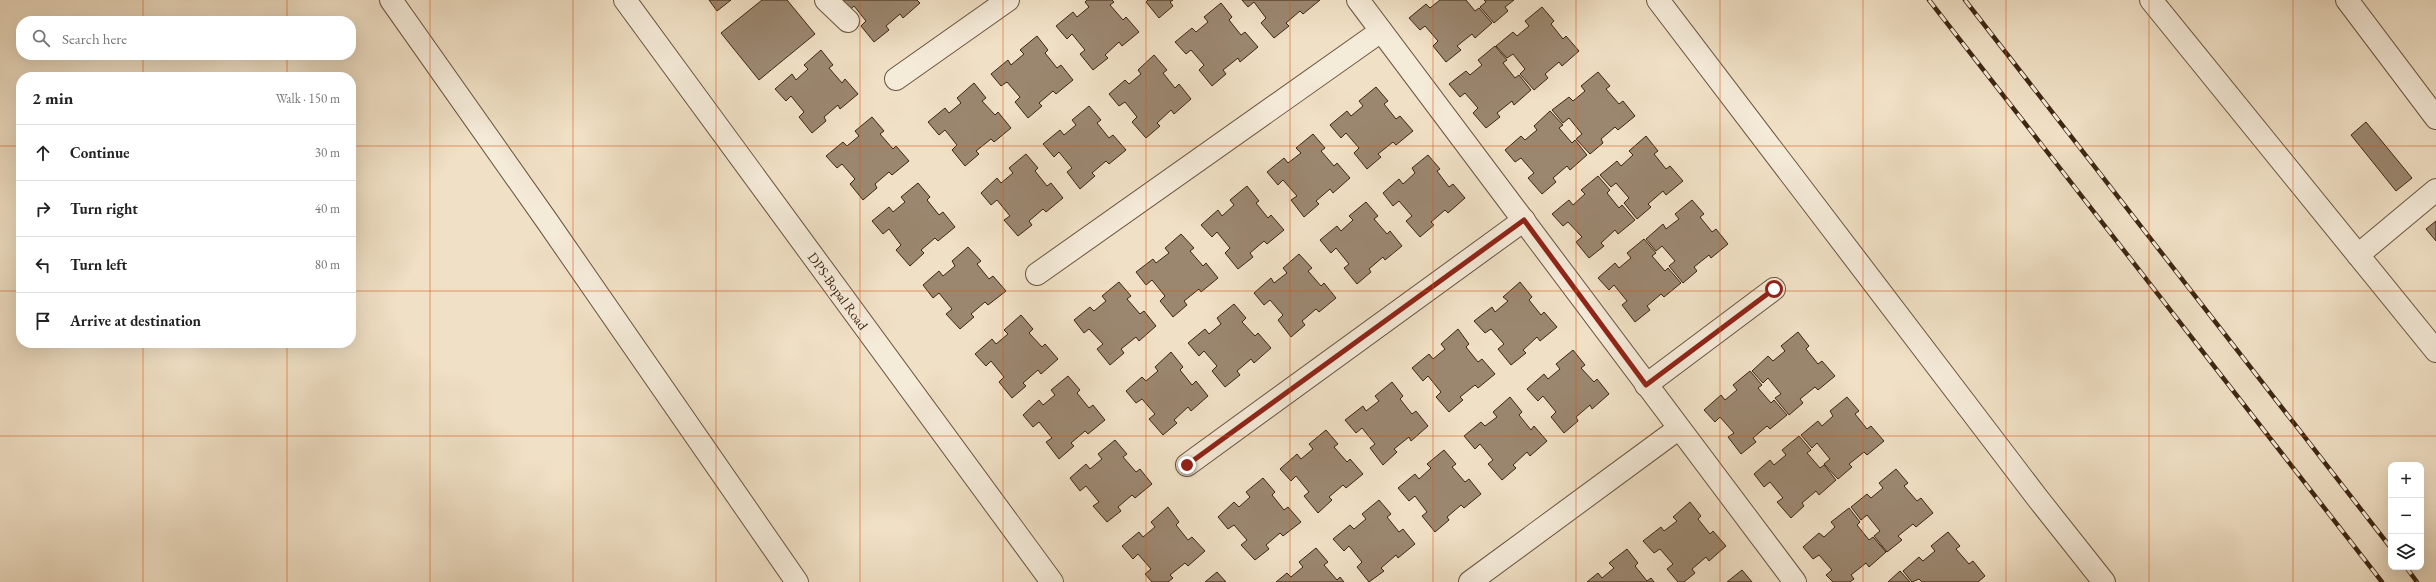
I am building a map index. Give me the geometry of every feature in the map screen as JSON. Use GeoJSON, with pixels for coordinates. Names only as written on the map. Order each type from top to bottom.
{"type":"FeatureCollection","features":[{"type":"Feature","properties":{"kind":"street"},"geometry":{"type":"LineString","coordinates":[[391,0],[542,214],[796,582]]}},
{"type":"Feature","properties":{"kind":"street","name":"DPS-Bopal Road"},"geometry":{"type":"LineString","coordinates":[[625,0],[1052,582]]}},
{"type":"Feature","properties":{"kind":"street"},"geometry":{"type":"LineString","coordinates":[[826,0],[848,21]]}},
{"type":"Feature","properties":{"kind":"street"},"geometry":{"type":"LineString","coordinates":[[896,79],[1008,0]]}},
{"type":"Feature","properties":{"kind":"street"},"geometry":{"type":"LineString","coordinates":[[1358,0],[1524,220],[1678,429],[1795,582]]}},
{"type":"Feature","properties":{"kind":"street"},"geometry":{"type":"LineString","coordinates":[[1658,0],[2039,500],[2104,582]]}},
{"type":"Feature","properties":{"kind":"street"},"geometry":{"type":"LineString","coordinates":[[2151,0],[2436,351]]}},
{"type":"Feature","properties":{"kind":"street"},"geometry":{"type":"LineString","coordinates":[[2347,0],[2436,118]]}},
{"type":"Feature","properties":{"kind":"street"},"geometry":{"type":"LineString","coordinates":[[1037,274],[1381,31]]}},
{"type":"Feature","properties":{"kind":"street"},"geometry":{"type":"LineString","coordinates":[[2358,255],[2436,190]]}},
{"type":"Feature","properties":{"kind":"street"},"geometry":{"type":"LineString","coordinates":[[1187,465],[1524,220]]}},
{"type":"Feature","properties":{"kind":"street"},"geometry":{"type":"LineString","coordinates":[[1646,385],[1774,289]]}},
{"type":"Feature","properties":{"kind":"street"},"geometry":{"type":"LineString","coordinates":[[1470,582],[1678,429]]}},
{"type":"Feature","properties":{"kind":"building"},"geometry":{"type":"Polygon","coordinates":[[[709,0],[731,0],[717,11],[709,0]]]}},
{"type":"Feature","properties":{"kind":"building"},"geometry":{"type":"Polygon","coordinates":[[[762,0],[787,0],[815,34],[759,80],[721,33],[762,0]]]}},
{"type":"Feature","properties":{"kind":"building"},"geometry":{"type":"Polygon","coordinates":[[[839,0],[917,0],[920,3],[903,18],[900,14],[886,26],[889,30],[874,42],[861,26],[866,21],[854,6],[848,11],[839,0]]]}},
{"type":"Feature","properties":{"kind":"building"},"geometry":{"type":"Polygon","coordinates":[[[1087,0],[1112,0],[1114,2],[1110,5],[1123,20],[1126,17],[1139,32],[1122,46],[1119,42],[1105,55],[1108,58],[1093,70],[1080,54],[1085,50],[1072,34],[1067,39],[1056,26],[1073,12],[1077,17],[1089,7],[1085,2],[1087,0]]]}},
{"type":"Feature","properties":{"kind":"building"},"geometry":{"type":"Polygon","coordinates":[[[1148,0],[1173,0],[1170,2],[1173,6],[1159,18],[1146,2],[1148,0]]]}},
{"type":"Feature","properties":{"kind":"building"},"geometry":{"type":"Polygon","coordinates":[[[1242,0],[1320,0],[1303,14],[1300,11],[1286,23],[1289,26],[1274,38],[1261,23],[1266,18],[1254,2],[1248,7],[1242,0]]]}},
{"type":"Feature","properties":{"kind":"building"},"geometry":{"type":"Polygon","coordinates":[[[1440,0],[1466,0],[1475,11],[1479,8],[1492,23],[1475,38],[1472,34],[1457,46],[1461,50],[1446,62],[1433,46],[1438,41],[1425,26],[1420,30],[1409,18],[1426,4],[1430,8],[1440,0]]]}},
{"type":"Feature","properties":{"kind":"building"},"geometry":{"type":"Polygon","coordinates":[[[1484,0],[1514,0],[1505,7],[1508,11],[1494,23],[1480,7],[1486,2],[1484,0]]]}},
{"type":"Feature","properties":{"kind":"building"},"geometry":{"type":"Polygon","coordinates":[[[1221,3],[1232,17],[1229,20],[1241,35],[1245,32],[1258,47],[1240,62],[1238,58],[1223,70],[1226,74],[1212,86],[1199,70],[1204,65],[1191,50],[1186,54],[1175,42],[1192,28],[1196,32],[1208,22],[1204,17],[1221,3]]]}},
{"type":"Feature","properties":{"kind":"building"},"geometry":{"type":"Polygon","coordinates":[[[1542,7],[1554,21],[1551,24],[1563,39],[1566,36],[1579,51],[1562,66],[1559,62],[1545,74],[1548,78],[1534,90],[1520,74],[1525,69],[1513,54],[1507,58],[1496,46],[1513,32],[1517,36],[1529,26],[1525,21],[1542,7]]]}},
{"type":"Feature","properties":{"kind":"building"},"geometry":{"type":"Polygon","coordinates":[[[1037,36],[1048,50],[1045,53],[1057,68],[1061,65],[1073,80],[1056,94],[1053,91],[1039,103],[1042,106],[1028,118],[1015,102],[1020,97],[1007,82],[1001,86],[991,74],[1008,60],[1011,65],[1024,54],[1020,50],[1037,36]]]}},
{"type":"Feature","properties":{"kind":"building"},"geometry":{"type":"Polygon","coordinates":[[[1495,46],[1507,60],[1503,63],[1515,78],[1519,75],[1531,90],[1514,105],[1512,101],[1497,113],[1500,117],[1486,128],[1473,113],[1478,108],[1465,93],[1460,97],[1449,84],[1466,71],[1470,75],[1482,65],[1478,60],[1495,46]]]}},
{"type":"Feature","properties":{"kind":"building"},"geometry":{"type":"Polygon","coordinates":[[[821,50],[833,65],[829,68],[842,83],[845,79],[858,94],[840,109],[838,105],[824,117],[826,121],[812,133],[799,117],[804,112],[791,96],[786,101],[775,89],[792,74],[796,80],[808,69],[804,65],[821,50]]]}},
{"type":"Feature","properties":{"kind":"building"},"geometry":{"type":"Polygon","coordinates":[[[1154,55],[1167,70],[1163,73],[1175,88],[1179,84],[1191,99],[1174,114],[1171,110],[1157,123],[1160,126],[1146,138],[1132,122],[1137,117],[1125,102],[1119,106],[1109,94],[1125,80],[1129,84],[1141,74],[1138,70],[1154,55]]]}},
{"type":"Feature","properties":{"kind":"building"},"geometry":{"type":"Polygon","coordinates":[[[1598,72],[1610,86],[1606,89],[1619,104],[1623,101],[1635,116],[1618,130],[1615,127],[1601,139],[1603,143],[1590,154],[1576,139],[1582,134],[1569,118],[1563,123],[1552,110],[1569,97],[1573,101],[1585,91],[1581,86],[1598,72]]]}},
{"type":"Feature","properties":{"kind":"building"},"geometry":{"type":"Polygon","coordinates":[[[974,83],[986,98],[982,101],[995,115],[998,112],[1011,128],[994,142],[991,139],[976,151],[979,154],[965,166],[952,150],[957,145],[945,130],[939,135],[928,122],[945,108],[949,113],[961,103],[957,98],[974,83]]]}},
{"type":"Feature","properties":{"kind":"building"},"geometry":{"type":"Polygon","coordinates":[[[1376,87],[1388,101],[1384,104],[1396,119],[1400,116],[1413,131],[1396,145],[1393,142],[1378,154],[1381,157],[1367,169],[1354,153],[1359,148],[1346,133],[1341,138],[1330,125],[1347,111],[1351,116],[1363,106],[1359,101],[1376,87]]]}},
{"type":"Feature","properties":{"kind":"building"},"geometry":{"type":"Polygon","coordinates":[[[1089,106],[1101,120],[1097,123],[1109,138],[1113,135],[1126,150],[1109,164],[1106,161],[1092,173],[1095,176],[1080,189],[1067,172],[1072,168],[1059,152],[1054,157],[1043,144],[1060,130],[1064,135],[1076,125],[1072,120],[1089,106]]]}},
{"type":"Feature","properties":{"kind":"building"},"geometry":{"type":"Polygon","coordinates":[[[1550,111],[1563,125],[1559,128],[1572,143],[1575,140],[1587,155],[1570,170],[1567,166],[1553,178],[1556,182],[1542,194],[1528,178],[1534,173],[1521,158],[1515,162],[1505,150],[1521,136],[1525,140],[1537,130],[1534,126],[1550,111]]]}},
{"type":"Feature","properties":{"kind":"building"},"geometry":{"type":"Polygon","coordinates":[[[872,117],[884,131],[880,134],[893,149],[896,146],[909,161],[892,175],[889,172],[875,184],[877,188],[863,200],[850,184],[855,179],[842,164],[837,168],[826,156],[843,142],[847,146],[859,136],[855,131],[872,117]]]}},
{"type":"Feature","properties":{"kind":"building"},"geometry":{"type":"Polygon","coordinates":[[[2366,122],[2412,178],[2396,191],[2351,135],[2366,122]]]}},
{"type":"Feature","properties":{"kind":"building"},"geometry":{"type":"Polygon","coordinates":[[[1313,134],[1325,148],[1321,151],[1334,166],[1337,163],[1350,178],[1333,193],[1330,189],[1316,201],[1319,204],[1304,217],[1291,200],[1297,196],[1283,180],[1278,185],[1267,172],[1284,158],[1288,163],[1301,153],[1296,148],[1313,134]]]}},
{"type":"Feature","properties":{"kind":"building"},"geometry":{"type":"Polygon","coordinates":[[[1646,136],[1658,151],[1654,154],[1666,169],[1670,166],[1683,181],[1666,195],[1663,191],[1648,204],[1651,207],[1637,219],[1624,203],[1629,198],[1616,183],[1611,187],[1600,175],[1617,161],[1621,166],[1633,155],[1629,151],[1646,136]]]}},
{"type":"Feature","properties":{"kind":"building"},"geometry":{"type":"Polygon","coordinates":[[[1026,154],[1038,168],[1035,171],[1047,186],[1051,183],[1063,198],[1046,212],[1043,209],[1029,221],[1032,225],[1018,236],[1004,220],[1010,216],[997,200],[991,205],[981,193],[997,178],[1001,183],[1013,173],[1009,168],[1026,154]]]}},
{"type":"Feature","properties":{"kind":"building"},"geometry":{"type":"Polygon","coordinates":[[[1428,155],[1440,169],[1437,171],[1449,187],[1453,184],[1465,198],[1448,213],[1445,210],[1431,222],[1434,225],[1420,237],[1406,221],[1412,216],[1399,201],[1393,206],[1383,193],[1399,179],[1403,184],[1415,173],[1412,168],[1428,155]]]}},
{"type":"Feature","properties":{"kind":"building"},"geometry":{"type":"Polygon","coordinates":[[[1598,176],[1610,190],[1607,193],[1619,208],[1622,205],[1635,220],[1618,234],[1615,230],[1601,243],[1604,246],[1589,258],[1576,242],[1582,237],[1568,222],[1563,226],[1552,214],[1569,200],[1573,205],[1585,194],[1581,190],[1598,176]]]}},
{"type":"Feature","properties":{"kind":"building"},"geometry":{"type":"Polygon","coordinates":[[[918,183],[930,197],[927,200],[939,215],[943,212],[955,227],[938,241],[935,238],[921,250],[924,253],[910,266],[896,250],[901,245],[889,229],[883,234],[872,221],[889,207],[893,212],[905,202],[901,197],[918,183]]]}},
{"type":"Feature","properties":{"kind":"building"},"geometry":{"type":"Polygon","coordinates":[[[1247,186],[1259,201],[1256,203],[1268,218],[1271,215],[1284,230],[1267,244],[1264,241],[1250,253],[1253,257],[1238,269],[1225,253],[1230,248],[1217,232],[1212,237],[1201,225],[1218,210],[1222,216],[1234,205],[1230,200],[1247,186]]]}},
{"type":"Feature","properties":{"kind":"building"},"geometry":{"type":"Polygon","coordinates":[[[1692,200],[1704,214],[1700,217],[1712,232],[1716,229],[1728,244],[1711,258],[1709,255],[1694,267],[1697,271],[1683,283],[1669,266],[1675,261],[1662,246],[1656,251],[1646,239],[1663,224],[1666,229],[1679,219],[1675,214],[1692,200]]]}},
{"type":"Feature","properties":{"kind":"building"},"geometry":{"type":"Polygon","coordinates":[[[1366,202],[1378,216],[1374,219],[1387,234],[1390,231],[1402,246],[1385,260],[1383,257],[1369,269],[1371,272],[1357,284],[1344,268],[1349,264],[1336,248],[1331,253],[1320,240],[1337,226],[1341,231],[1353,220],[1349,216],[1366,202]]]}},
{"type":"Feature","properties":{"kind":"building"},"geometry":{"type":"Polygon","coordinates":[[[2436,221],[2436,241],[2426,229],[2436,221]]]}},
{"type":"Feature","properties":{"kind":"building"},"geometry":{"type":"Polygon","coordinates":[[[1181,234],[1194,248],[1190,251],[1203,266],[1206,263],[1218,278],[1201,292],[1199,289],[1184,301],[1187,305],[1173,317],[1160,301],[1165,296],[1152,280],[1146,285],[1136,272],[1153,259],[1156,263],[1169,253],[1165,248],[1181,234]]]}},
{"type":"Feature","properties":{"kind":"building"},"geometry":{"type":"Polygon","coordinates":[[[1644,239],[1656,253],[1652,256],[1665,271],[1668,268],[1681,283],[1664,297],[1661,294],[1647,306],[1650,310],[1635,322],[1622,305],[1627,301],[1614,285],[1609,290],[1598,278],[1615,263],[1619,268],[1631,258],[1627,253],[1644,239]]]}},
{"type":"Feature","properties":{"kind":"building"},"geometry":{"type":"Polygon","coordinates":[[[968,247],[981,261],[977,264],[989,279],[993,276],[1006,291],[988,305],[985,302],[971,314],[974,317],[960,329],[946,314],[952,309],[939,293],[933,298],[923,285],[939,271],[943,276],[955,266],[952,261],[968,247]]]}},
{"type":"Feature","properties":{"kind":"building"},"geometry":{"type":"Polygon","coordinates":[[[1299,254],[1312,268],[1308,271],[1321,286],[1324,283],[1336,298],[1319,312],[1316,309],[1302,321],[1305,325],[1291,337],[1278,320],[1283,315],[1270,300],[1264,305],[1254,293],[1271,278],[1274,283],[1287,273],[1283,268],[1299,254]]]}},
{"type":"Feature","properties":{"kind":"building"},"geometry":{"type":"Polygon","coordinates":[[[1119,282],[1131,296],[1127,299],[1140,314],[1144,311],[1156,326],[1139,341],[1136,337],[1121,349],[1124,353],[1110,365],[1097,349],[1103,344],[1089,329],[1084,333],[1074,320],[1090,307],[1094,311],[1106,301],[1102,296],[1119,282]]]}},
{"type":"Feature","properties":{"kind":"building"},"geometry":{"type":"Polygon","coordinates":[[[1520,282],[1532,297],[1529,300],[1541,315],[1544,312],[1557,327],[1540,341],[1537,337],[1523,350],[1526,353],[1511,365],[1498,349],[1504,344],[1491,329],[1485,333],[1474,321],[1492,307],[1495,312],[1508,301],[1503,297],[1520,282]]]}},
{"type":"Feature","properties":{"kind":"building"},"geometry":{"type":"Polygon","coordinates":[[[1234,304],[1246,318],[1242,322],[1255,336],[1258,333],[1271,348],[1254,363],[1251,359],[1237,371],[1240,375],[1225,387],[1212,371],[1217,366],[1204,351],[1199,356],[1188,343],[1205,329],[1209,334],[1221,324],[1217,318],[1234,304]]]}},
{"type":"Feature","properties":{"kind":"building"},"geometry":{"type":"Polygon","coordinates":[[[1021,315],[1033,329],[1029,333],[1042,347],[1045,344],[1058,359],[1041,374],[1038,370],[1023,383],[1026,386],[1012,398],[999,382],[1004,377],[991,361],[986,366],[975,354],[992,339],[996,344],[1008,334],[1004,330],[1021,315]]]}},
{"type":"Feature","properties":{"kind":"building"},"geometry":{"type":"Polygon","coordinates":[[[1458,329],[1469,344],[1466,347],[1478,362],[1482,359],[1495,374],[1478,388],[1475,385],[1460,397],[1463,400],[1449,412],[1436,397],[1441,392],[1428,376],[1423,381],[1412,368],[1429,354],[1433,359],[1445,349],[1441,344],[1458,329]]]}},
{"type":"Feature","properties":{"kind":"building"},"geometry":{"type":"Polygon","coordinates":[[[1798,332],[1809,346],[1806,349],[1818,364],[1822,361],[1835,376],[1818,390],[1815,387],[1800,399],[1803,403],[1789,415],[1775,398],[1781,394],[1768,378],[1763,383],[1752,371],[1768,356],[1773,361],[1785,351],[1781,346],[1798,332]]]}},
{"type":"Feature","properties":{"kind":"building"},"geometry":{"type":"Polygon","coordinates":[[[1573,350],[1585,365],[1581,368],[1594,382],[1597,379],[1609,394],[1592,409],[1590,405],[1576,417],[1578,421],[1564,433],[1551,417],[1556,412],[1543,396],[1538,401],[1527,389],[1544,374],[1548,379],[1560,369],[1556,364],[1573,350]]]}},
{"type":"Feature","properties":{"kind":"building"},"geometry":{"type":"Polygon","coordinates":[[[1171,352],[1183,367],[1180,370],[1192,385],[1196,381],[1208,396],[1191,411],[1188,407],[1174,420],[1177,423],[1163,435],[1149,419],[1155,414],[1142,399],[1136,403],[1126,391],[1142,377],[1146,381],[1158,371],[1155,367],[1171,352]]]}},
{"type":"Feature","properties":{"kind":"building"},"geometry":{"type":"Polygon","coordinates":[[[1750,371],[1762,385],[1758,388],[1771,403],[1774,400],[1787,415],[1770,429],[1767,426],[1753,438],[1756,442],[1741,454],[1728,437],[1734,433],[1720,417],[1715,422],[1704,410],[1721,395],[1725,400],[1737,390],[1733,385],[1750,371]]]}},
{"type":"Feature","properties":{"kind":"building"},"geometry":{"type":"Polygon","coordinates":[[[1068,376],[1080,390],[1077,393],[1089,408],[1093,405],[1105,420],[1088,434],[1085,431],[1071,443],[1074,446],[1059,459],[1046,442],[1052,438],[1039,422],[1033,427],[1023,415],[1039,400],[1043,405],[1055,395],[1051,390],[1068,376]]]}},
{"type":"Feature","properties":{"kind":"building"},"geometry":{"type":"Polygon","coordinates":[[[1392,382],[1403,396],[1400,399],[1412,414],[1416,411],[1428,426],[1411,441],[1409,437],[1394,449],[1397,452],[1383,465],[1370,448],[1375,444],[1362,428],[1356,433],[1345,420],[1363,406],[1366,411],[1379,401],[1375,396],[1392,382]]]}},
{"type":"Feature","properties":{"kind":"building"},"geometry":{"type":"Polygon","coordinates":[[[1510,397],[1522,412],[1519,415],[1531,430],[1534,426],[1547,441],[1530,456],[1527,452],[1513,465],[1516,468],[1502,480],[1488,464],[1493,460],[1480,444],[1475,449],[1464,436],[1481,422],[1485,426],[1497,417],[1493,412],[1510,397]]]}},
{"type":"Feature","properties":{"kind":"building"},"geometry":{"type":"Polygon","coordinates":[[[1847,397],[1859,411],[1855,414],[1867,429],[1871,426],[1884,441],[1867,455],[1864,452],[1849,464],[1852,467],[1838,479],[1824,464],[1830,459],[1817,443],[1812,448],[1801,435],[1818,421],[1822,426],[1833,416],[1830,411],[1847,397]]]}},
{"type":"Feature","properties":{"kind":"building"},"geometry":{"type":"Polygon","coordinates":[[[1326,430],[1338,444],[1334,447],[1347,462],[1350,459],[1363,474],[1346,488],[1343,485],[1329,497],[1332,500],[1318,513],[1304,496],[1309,492],[1296,476],[1291,481],[1280,469],[1297,454],[1301,459],[1313,449],[1309,444],[1326,430]]]}},
{"type":"Feature","properties":{"kind":"building"},"geometry":{"type":"Polygon","coordinates":[[[1799,436],[1811,450],[1807,453],[1820,468],[1824,465],[1836,480],[1819,495],[1816,491],[1802,503],[1804,506],[1791,518],[1777,502],[1783,498],[1770,482],[1764,487],[1754,474],[1770,460],[1774,465],[1786,455],[1782,450],[1799,436]]]}},
{"type":"Feature","properties":{"kind":"building"},"geometry":{"type":"Polygon","coordinates":[[[1115,440],[1127,454],[1123,457],[1136,472],[1140,469],[1152,484],[1135,498],[1132,495],[1118,507],[1121,511],[1107,522],[1093,506],[1099,502],[1086,486],[1080,491],[1070,478],[1086,464],[1090,469],[1102,459],[1098,454],[1115,440]]]}},
{"type":"Feature","properties":{"kind":"building"},"geometry":{"type":"Polygon","coordinates":[[[1444,450],[1456,464],[1452,467],[1465,482],[1469,479],[1481,494],[1464,508],[1461,505],[1447,517],[1449,520],[1435,532],[1422,516],[1427,512],[1415,496],[1409,501],[1398,488],[1415,474],[1419,479],[1431,468],[1427,464],[1444,450]]]}},
{"type":"Feature","properties":{"kind":"building"},"geometry":{"type":"Polygon","coordinates":[[[1896,469],[1908,483],[1904,486],[1917,501],[1921,498],[1933,513],[1916,527],[1913,524],[1898,536],[1902,540],[1887,552],[1874,536],[1880,531],[1867,515],[1861,520],[1851,507],[1867,494],[1871,498],[1883,488],[1879,483],[1896,469]]]}},
{"type":"Feature","properties":{"kind":"building"},"geometry":{"type":"Polygon","coordinates":[[[1263,478],[1275,492],[1272,495],[1284,510],[1288,507],[1301,522],[1283,536],[1280,533],[1266,545],[1269,549],[1255,560],[1241,545],[1247,540],[1234,525],[1228,529],[1218,517],[1234,502],[1239,507],[1250,497],[1246,492],[1263,478]]]}},
{"type":"Feature","properties":{"kind":"building"},"geometry":{"type":"Polygon","coordinates":[[[1379,500],[1391,514],[1387,517],[1399,532],[1403,529],[1415,544],[1398,558],[1396,555],[1381,568],[1384,571],[1369,582],[1357,567],[1362,562],[1349,546],[1344,551],[1333,539],[1350,525],[1354,529],[1366,519],[1362,514],[1379,500]]]}},
{"type":"Feature","properties":{"kind":"building"},"geometry":{"type":"Polygon","coordinates":[[[1690,502],[1701,516],[1698,519],[1710,534],[1713,531],[1726,546],[1709,561],[1706,557],[1692,569],[1695,573],[1684,582],[1678,582],[1667,569],[1673,564],[1660,549],[1654,553],[1643,541],[1661,527],[1664,531],[1677,521],[1673,517],[1690,502]]]}},
{"type":"Feature","properties":{"kind":"building"},"geometry":{"type":"Polygon","coordinates":[[[1168,507],[1179,522],[1176,525],[1188,540],[1192,537],[1205,551],[1188,566],[1185,563],[1170,575],[1173,578],[1168,582],[1152,582],[1145,574],[1151,569],[1138,554],[1133,559],[1122,546],[1139,532],[1143,537],[1155,527],[1151,522],[1168,507]]]}},
{"type":"Feature","properties":{"kind":"building"},"geometry":{"type":"Polygon","coordinates":[[[1849,508],[1860,522],[1857,525],[1869,540],[1873,537],[1886,552],[1869,567],[1866,563],[1851,575],[1854,579],[1850,582],[1833,582],[1826,575],[1832,570],[1819,555],[1813,559],[1803,547],[1819,533],[1824,537],[1835,527],[1831,522],[1849,508]]]}},
{"type":"Feature","properties":{"kind":"building"},"geometry":{"type":"Polygon","coordinates":[[[1948,532],[1960,546],[1956,549],[1969,564],[1973,561],[1985,576],[1978,582],[1922,582],[1919,579],[1912,582],[1903,571],[1919,557],[1923,561],[1935,551],[1931,546],[1948,532]]]}},
{"type":"Feature","properties":{"kind":"building"},"geometry":{"type":"Polygon","coordinates":[[[1316,548],[1328,562],[1324,565],[1337,580],[1340,577],[1344,582],[1276,582],[1287,573],[1291,577],[1303,567],[1299,562],[1316,548]]]}},
{"type":"Feature","properties":{"kind":"building"},"geometry":{"type":"Polygon","coordinates":[[[1627,549],[1638,563],[1635,566],[1647,581],[1651,578],[1654,582],[1587,582],[1598,573],[1602,578],[1614,568],[1609,563],[1627,549]]]}},
{"type":"Feature","properties":{"kind":"building"},"geometry":{"type":"Polygon","coordinates":[[[1742,570],[1752,582],[1727,582],[1742,570]]]}},
{"type":"Feature","properties":{"kind":"building"},"geometry":{"type":"Polygon","coordinates":[[[1900,571],[1910,582],[1888,582],[1900,571]]]}},
{"type":"Feature","properties":{"kind":"building"},"geometry":{"type":"Polygon","coordinates":[[[1217,572],[1226,582],[1205,582],[1217,572]]]}},
{"type":"Feature","properties":{"kind":"railway"},"geometry":{"type":"LineString","coordinates":[[1929,0],[2382,582]]}},
{"type":"Feature","properties":{"kind":"railway"},"geometry":{"type":"LineString","coordinates":[[1965,0],[2388,544]]}},
{"type":"Feature","properties":{"kind":"railway"},"geometry":{"type":"LineString","coordinates":[[2408,570],[2417,582]]}},
{"type":"Feature","properties":{"kind":"route"},"geometry":{"type":"LineString","coordinates":[[1187,465],[1524,220],[1646,385],[1774,289]]}}]}
